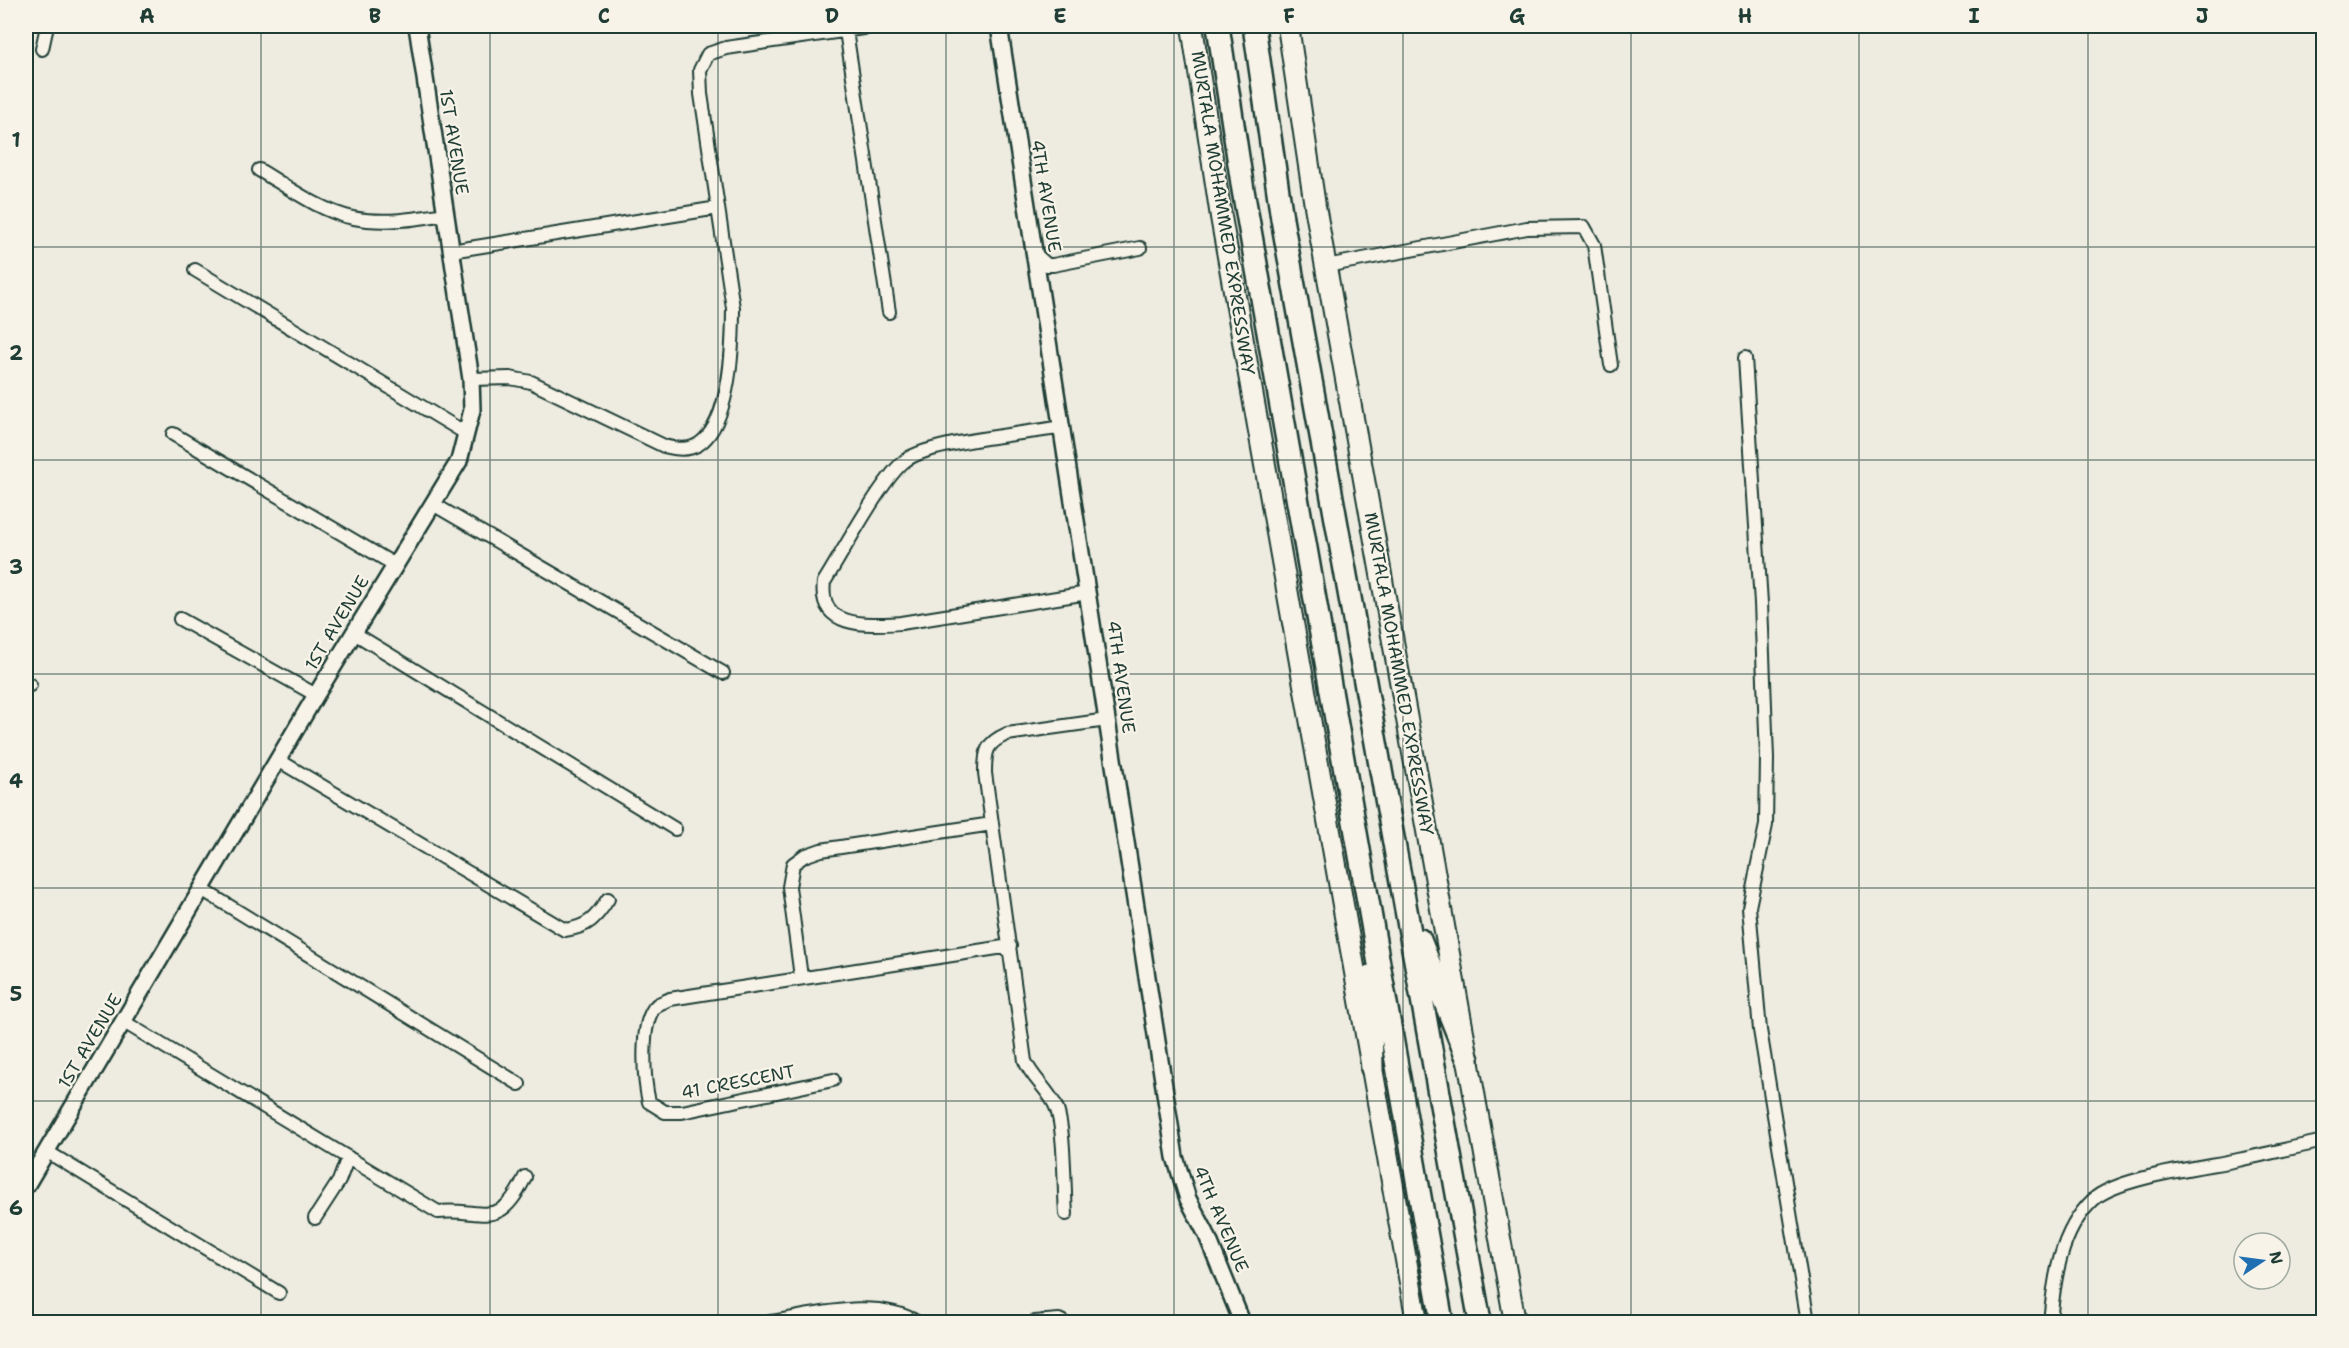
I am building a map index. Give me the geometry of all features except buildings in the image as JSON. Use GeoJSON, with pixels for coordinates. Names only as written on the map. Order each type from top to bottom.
{"type":"FeatureCollection","features":[{"type":"Feature","properties":{"kind":"highway","name":"MURTALA MOHAMMED EXPRESSWAY"},"geometry":{"type":"LineString","coordinates":[[1192,26],[1221,217],[1418,1323]]}},
{"type":"Feature","properties":{"kind":"highway","name":"MURTALA MOHAMMED EXPRESSWAY"},"geometry":{"type":"LineString","coordinates":[[1218,26],[1245,202],[1442,1323]]}},
{"type":"Feature","properties":{"kind":"highway","name":"MURTALA MOHAMMED EXPRESSWAY"},"geometry":{"type":"LineString","coordinates":[[1254,26],[1282,219],[1480,1323]]}},
{"type":"Feature","properties":{"kind":"highway","name":"MURTALA MOHAMMED EXPRESSWAY"},"geometry":{"type":"LineString","coordinates":[[1288,26],[1326,266],[1515,1323]]}},
{"type":"Feature","properties":{"kind":"highway"},"geometry":{"type":"LineString","coordinates":[[1403,897],[1467,1060]]}},
{"type":"Feature","properties":{"kind":"highway"},"geometry":{"type":"LineString","coordinates":[[1368,909],[1372,1068]]}},
{"type":"Feature","properties":{"kind":"street"},"geometry":{"type":"LineString","coordinates":[[42,49],[47,26]]}},
{"type":"Feature","properties":{"kind":"street","name":"1ST AVENUE"},"geometry":{"type":"LineString","coordinates":[[26,1186],[203,891],[316,695],[459,461],[472,410],[471,379],[417,26]]}},
{"type":"Feature","properties":{"kind":"street"},"geometry":{"type":"LineString","coordinates":[[471,379],[510,378],[531,382],[664,446],[679,450],[700,443],[718,414],[729,380],[733,343],[733,308],[701,94],[700,70],[708,54],[726,48],[877,26]]}},
{"type":"Feature","properties":{"kind":"street","name":"4TH AVENUE"},"geometry":{"type":"LineString","coordinates":[[999,26],[1176,1157],[1188,1199],[1206,1233],[1242,1323]]}},
{"type":"Feature","properties":{"kind":"street"},"geometry":{"type":"LineString","coordinates":[[846,30],[889,312]]}},
{"type":"Feature","properties":{"kind":"street"},"geometry":{"type":"LineString","coordinates":[[259,170],[328,209],[352,218],[382,221],[445,214]]}},
{"type":"Feature","properties":{"kind":"street"},"geometry":{"type":"LineString","coordinates":[[451,251],[718,208]]}},
{"type":"Feature","properties":{"kind":"street"},"geometry":{"type":"LineString","coordinates":[[1326,266],[1527,228],[1584,227],[1594,245],[1611,365]]}},
{"type":"Feature","properties":{"kind":"street"},"geometry":{"type":"LineString","coordinates":[[1036,255],[1047,266],[1140,248]]}},
{"type":"Feature","properties":{"kind":"street"},"geometry":{"type":"LineString","coordinates":[[195,270],[467,434]]}},
{"type":"Feature","properties":{"kind":"street"},"geometry":{"type":"LineString","coordinates":[[1745,358],[1761,603],[1767,758],[1766,825],[1749,907],[1760,1030],[1808,1323]]}},
{"type":"Feature","properties":{"kind":"street"},"geometry":{"type":"LineString","coordinates":[[1063,427],[932,449],[906,460],[889,478],[824,582],[822,596],[827,609],[838,617],[852,622],[874,624],[900,623],[1088,593]]}},
{"type":"Feature","properties":{"kind":"street"},"geometry":{"type":"LineString","coordinates":[[173,435],[395,565]]}},
{"type":"Feature","properties":{"kind":"street"},"geometry":{"type":"LineString","coordinates":[[434,504],[723,673]]}},
{"type":"Feature","properties":{"kind":"street"},"geometry":{"type":"LineString","coordinates":[[180,619],[316,695]]}},
{"type":"Feature","properties":{"kind":"street"},"geometry":{"type":"LineString","coordinates":[[354,633],[675,829]]}},
{"type":"Feature","properties":{"kind":"street"},"geometry":{"type":"LineString","coordinates":[[1066,1214],[1059,1117],[1053,1101],[1030,1072],[1025,1060],[985,773],[985,755],[993,740],[1007,734],[1107,720]]}},
{"type":"Feature","properties":{"kind":"street"},"geometry":{"type":"LineString","coordinates":[[278,760],[565,930],[579,928],[592,922],[608,899]]}},
{"type":"Feature","properties":{"kind":"street"},"geometry":{"type":"LineString","coordinates":[[801,977],[789,887],[793,864],[804,856],[821,850],[992,824]]}},
{"type":"Feature","properties":{"kind":"street"},"geometry":{"type":"LineString","coordinates":[[203,891],[519,1084]]}},
{"type":"Feature","properties":{"kind":"street","name":"41 CRESCENT"},"geometry":{"type":"LineString","coordinates":[[832,1080],[682,1112],[665,1112],[649,1102],[645,1085],[648,1018],[656,1005],[670,999],[1010,946]]}},
{"type":"Feature","properties":{"kind":"street"},"geometry":{"type":"LineString","coordinates":[[124,1022],[438,1212],[450,1211],[480,1215],[497,1213],[517,1195],[525,1177]]}},
{"type":"Feature","properties":{"kind":"street"},"geometry":{"type":"LineString","coordinates":[[2050,1323],[2053,1287],[2062,1252],[2083,1210],[2095,1198],[2139,1180],[2324,1141]]}},
{"type":"Feature","properties":{"kind":"street"},"geometry":{"type":"LineString","coordinates":[[46,1151],[279,1293]]}},
{"type":"Feature","properties":{"kind":"street"},"geometry":{"type":"LineString","coordinates":[[315,1218],[339,1180],[348,1157]]}},
{"type":"Feature","properties":{"kind":"street"},"geometry":{"type":"LineString","coordinates":[[770,1323],[829,1313],[887,1310],[902,1313],[918,1323]]}},
{"type":"Feature","properties":{"kind":"street"},"geometry":{"type":"LineString","coordinates":[[1035,1323],[1059,1320],[1063,1323]]}}]}
